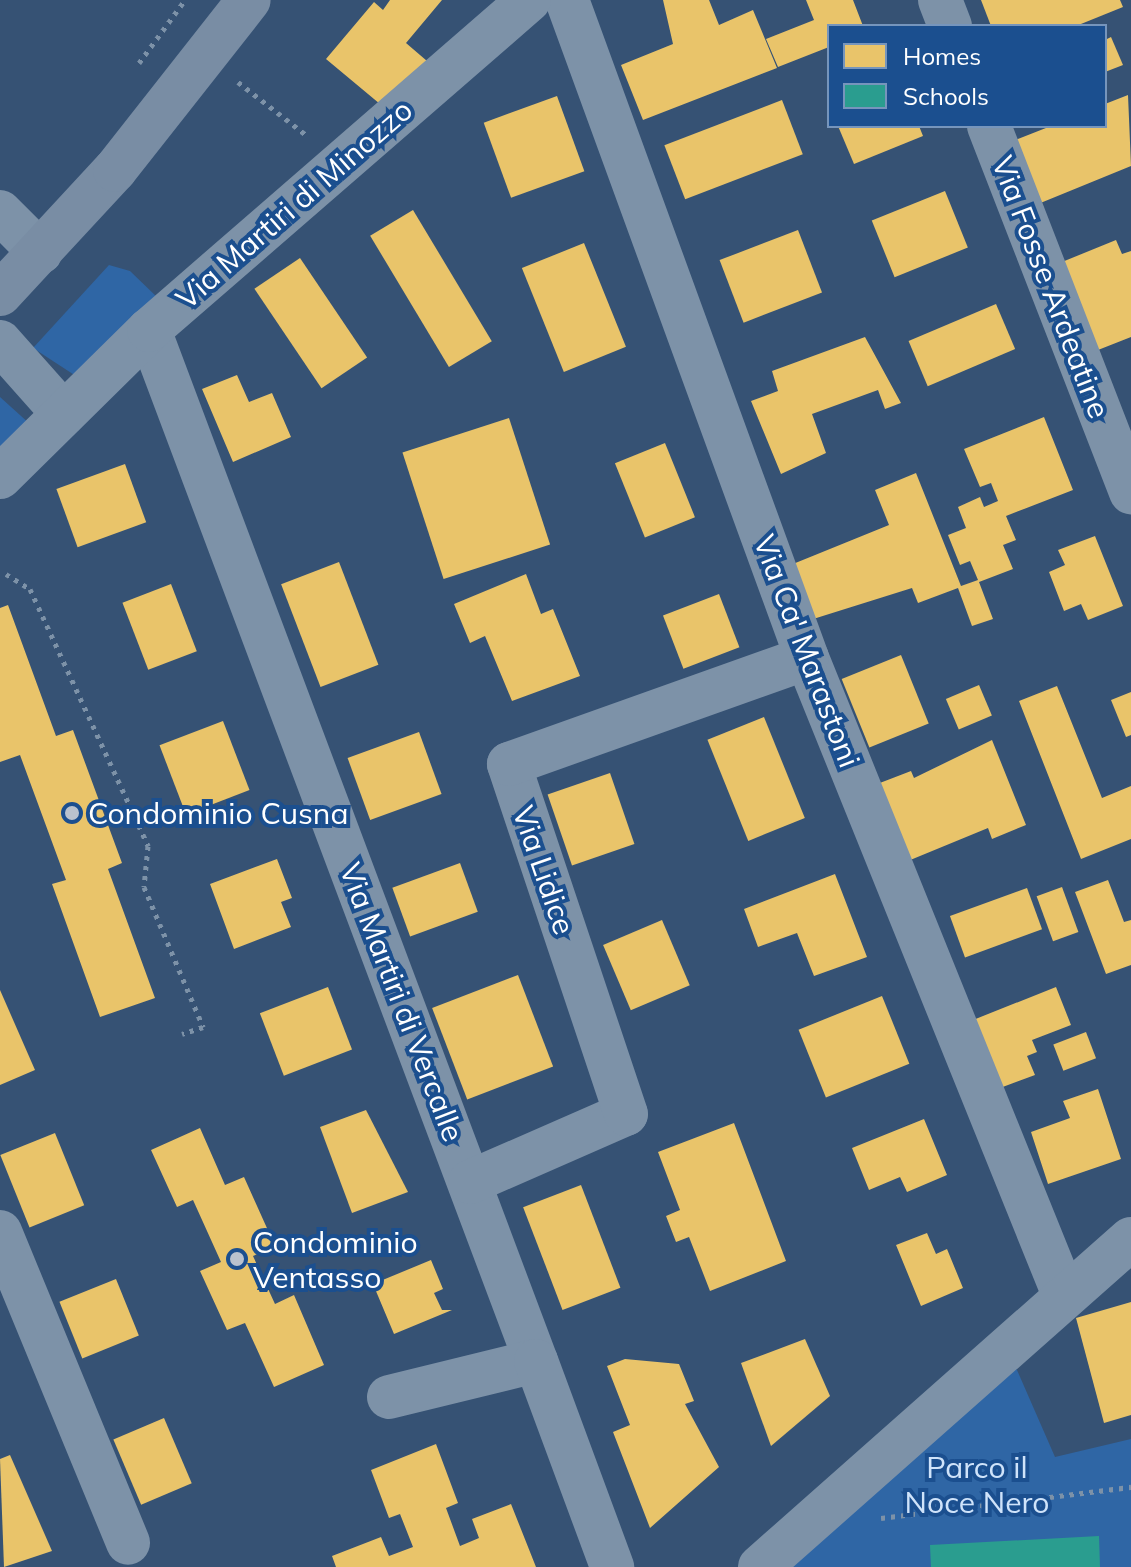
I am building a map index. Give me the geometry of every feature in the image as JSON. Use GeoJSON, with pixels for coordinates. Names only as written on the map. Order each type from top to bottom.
{"type":"FeatureCollection","features":[{"type":"Feature","properties":{"kind":"street"},"geometry":{"type":"LineString","coordinates":[[0,294],[40,252],[206,57],[249,0]]}},
{"type":"Feature","properties":{"kind":"street","name":"Via Martiri di Minozzo"},"geometry":{"type":"LineString","coordinates":[[0,477],[149,330],[529,0]]}},
{"type":"Feature","properties":{"kind":"street","name":"Via Ca' Marastoni"},"geometry":{"type":"LineString","coordinates":[[567,0],[807,658],[1064,1295]]}},
{"type":"Feature","properties":{"kind":"street"},"geometry":{"type":"LineString","coordinates":[[940,0],[949,24]]}},
{"type":"Feature","properties":{"kind":"street","name":"Via Fosse Ardeatine"},"geometry":{"type":"LineString","coordinates":[[990,128],[1131,492]]}},
{"type":"Feature","properties":{"kind":"street"},"geometry":{"type":"LineString","coordinates":[[0,212],[40,252]]}},
{"type":"Feature","properties":{"kind":"street","name":"Via Martiri di Vercalle"},"geometry":{"type":"LineString","coordinates":[[149,330],[612,1567]]}},
{"type":"Feature","properties":{"kind":"street"},"geometry":{"type":"LineString","coordinates":[[0,342],[64,414]]}},
{"type":"Feature","properties":{"kind":"street","name":"Via Lidice"},"geometry":{"type":"LineString","coordinates":[[470,1182],[626,1114],[509,764],[807,658]]}},
{"type":"Feature","properties":{"kind":"street"},"geometry":{"type":"LineString","coordinates":[[0,1232],[128,1543]]}},
{"type":"Feature","properties":{"kind":"street"},"geometry":{"type":"LineString","coordinates":[[760,1567],[1064,1295],[1131,1239]]}},
{"type":"Feature","properties":{"kind":"street"},"geometry":{"type":"LineString","coordinates":[[389,1397],[536,1361]]}},
{"type":"Feature","properties":{"kind":"path"},"geometry":{"type":"LineString","coordinates":[[167,26],[342,163]]}},
{"type":"Feature","properties":{"kind":"path"},"geometry":{"type":"LineString","coordinates":[[6,574],[30,589],[148,846],[144,887],[203,1027],[182,1034]]}},
{"type":"Feature","properties":{"kind":"path"},"geometry":{"type":"LineString","coordinates":[[801,1530],[1131,1487]]}},
{"type":"Feature","properties":{"kind":"green space"},"geometry":{"type":"Polygon","coordinates":[[[109,265],[130,271],[159,299],[82,380],[33,348],[109,265]]]}},
{"type":"Feature","properties":{"kind":"green space"},"geometry":{"type":"Polygon","coordinates":[[[0,397],[31,425],[0,456],[0,397]]]}},
{"type":"Feature","properties":{"kind":"green space","name":"Parco il Noce Nero"},"geometry":{"type":"Polygon","coordinates":[[[1006,1345],[1055,1457],[1131,1439],[1131,1567],[760,1567],[1006,1345]]]}},
{"type":"Feature","properties":{"kind":"building: Homes"},"geometry":{"type":"Polygon","coordinates":[[[390,0],[442,0],[406,43],[427,61],[386,109],[326,59],[374,2],[383,10],[390,0]]]}},
{"type":"Feature","properties":{"kind":"building: Homes"},"geometry":{"type":"Polygon","coordinates":[[[663,0],[709,0],[719,25],[753,10],[777,68],[643,120],[621,65],[673,44],[663,0]]]}},
{"type":"Feature","properties":{"kind":"building: Homes"},"geometry":{"type":"Polygon","coordinates":[[[806,0],[853,0],[862,24],[827,24],[827,48],[778,67],[766,39],[814,20],[806,0]]]}},
{"type":"Feature","properties":{"kind":"building: Homes"},"geometry":{"type":"Polygon","coordinates":[[[981,0],[1120,0],[1123,7],[1081,24],[990,24],[981,0]]]}},
{"type":"Feature","properties":{"kind":"building: Homes"},"geometry":{"type":"Polygon","coordinates":[[[1111,37],[1123,65],[1107,71],[1107,39],[1111,37]]]}},
{"type":"Feature","properties":{"kind":"building: Homes"},"geometry":{"type":"Polygon","coordinates":[[[1128,95],[1131,166],[1038,204],[1013,141],[1046,128],[1107,128],[1107,103],[1128,95]]]}},
{"type":"Feature","properties":{"kind":"building: Homes"},"geometry":{"type":"Polygon","coordinates":[[[557,96],[584,171],[511,198],[484,123],[557,96]]]}},
{"type":"Feature","properties":{"kind":"building: Homes"},"geometry":{"type":"Polygon","coordinates":[[[782,100],[803,154],[685,199],[664,145],[782,100]]]}},
{"type":"Feature","properties":{"kind":"building: Homes"},"geometry":{"type":"Polygon","coordinates":[[[839,128],[920,128],[923,136],[854,164],[839,128]]]}},
{"type":"Feature","properties":{"kind":"building: Homes"},"geometry":{"type":"Polygon","coordinates":[[[945,191],[968,248],[895,277],[872,221],[945,191]]]}},
{"type":"Feature","properties":{"kind":"building: Homes"},"geometry":{"type":"Polygon","coordinates":[[[413,210],[492,341],[449,367],[370,236],[413,210]]]}},
{"type":"Feature","properties":{"kind":"building: Homes"},"geometry":{"type":"Polygon","coordinates":[[[798,230],[822,293],[744,323],[720,260],[798,230]]]}},
{"type":"Feature","properties":{"kind":"building: Homes"},"geometry":{"type":"Polygon","coordinates":[[[1116,240],[1122,254],[1131,251],[1131,337],[1098,350],[1062,262],[1116,240]]]}},
{"type":"Feature","properties":{"kind":"building: Homes"},"geometry":{"type":"Polygon","coordinates":[[[584,243],[626,347],[564,372],[522,268],[584,243]]]}},
{"type":"Feature","properties":{"kind":"building: Homes"},"geometry":{"type":"Polygon","coordinates":[[[300,258],[367,357],[322,388],[254,289],[300,258]]]}},
{"type":"Feature","properties":{"kind":"building: Homes"},"geometry":{"type":"Polygon","coordinates":[[[996,304],[1015,349],[928,386],[909,341],[996,304]]]}},
{"type":"Feature","properties":{"kind":"building: Homes"},"geometry":{"type":"Polygon","coordinates":[[[865,337],[901,403],[885,409],[878,390],[812,414],[826,453],[781,474],[751,401],[778,391],[772,371],[865,337]]]}},
{"type":"Feature","properties":{"kind":"building: Homes"},"geometry":{"type":"Polygon","coordinates":[[[237,375],[249,402],[272,393],[291,437],[233,462],[202,389],[237,375]]]}},
{"type":"Feature","properties":{"kind":"building: Homes"},"geometry":{"type":"Polygon","coordinates":[[[1044,417],[1073,490],[1006,516],[1016,540],[1003,545],[1013,569],[979,582],[993,619],[972,626],[958,588],[918,603],[912,588],[810,620],[788,566],[889,525],[875,490],[916,473],[961,586],[978,580],[970,561],[960,565],[948,535],[966,528],[958,507],[980,497],[984,507],[998,501],[991,483],[980,487],[964,449],[1044,417]]]}},
{"type":"Feature","properties":{"kind":"building: Homes"},"geometry":{"type":"Polygon","coordinates":[[[509,418],[550,544],[444,579],[402,453],[509,418]]]}},
{"type":"Feature","properties":{"kind":"building: Homes"},"geometry":{"type":"Polygon","coordinates":[[[665,443],[695,517],[645,537],[615,463],[665,443]]]}},
{"type":"Feature","properties":{"kind":"building: Homes"},"geometry":{"type":"Polygon","coordinates":[[[125,464],[146,522],[78,547],[56,489],[125,464]]]}},
{"type":"Feature","properties":{"kind":"building: Homes"},"geometry":{"type":"Polygon","coordinates":[[[1095,536],[1123,606],[1088,620],[1081,604],[1064,611],[1049,572],[1065,565],[1058,550],[1095,536]]]}},
{"type":"Feature","properties":{"kind":"building: Homes"},"geometry":{"type":"Polygon","coordinates":[[[339,562],[378,665],[321,687],[281,584],[339,562]]]}},
{"type":"Feature","properties":{"kind":"building: Homes"},"geometry":{"type":"Polygon","coordinates":[[[526,574],[541,614],[553,609],[580,676],[512,701],[485,636],[470,643],[454,604],[526,574]]]}},
{"type":"Feature","properties":{"kind":"building: Homes"},"geometry":{"type":"Polygon","coordinates":[[[171,584],[197,651],[148,670],[122,603],[171,584]]]}},
{"type":"Feature","properties":{"kind":"building: Homes"},"geometry":{"type":"Polygon","coordinates":[[[719,594],[739,647],[683,669],[663,616],[719,594]]]}},
{"type":"Feature","properties":{"kind":"building: Homes","name":"Condominio Cusna"},"geometry":{"type":"Polygon","coordinates":[[[8,605],[56,736],[73,730],[122,863],[108,869],[155,998],[100,1017],[52,884],[66,880],[20,755],[0,762],[0,608],[8,605]]]}},
{"type":"Feature","properties":{"kind":"building: Homes"},"geometry":{"type":"Polygon","coordinates":[[[901,655],[929,724],[869,748],[842,679],[901,655]]]}},
{"type":"Feature","properties":{"kind":"building: Homes"},"geometry":{"type":"Polygon","coordinates":[[[979,685],[992,715],[959,729],[946,699],[979,685]]]}},
{"type":"Feature","properties":{"kind":"building: Homes"},"geometry":{"type":"Polygon","coordinates":[[[1057,686],[1102,798],[1131,786],[1131,839],[1081,859],[1019,701],[1057,686]]]}},
{"type":"Feature","properties":{"kind":"building: Homes"},"geometry":{"type":"Polygon","coordinates":[[[1131,692],[1131,735],[1126,737],[1111,700],[1131,692]]]}},
{"type":"Feature","properties":{"kind":"building: Homes"},"geometry":{"type":"Polygon","coordinates":[[[764,717],[805,818],[748,841],[707,740],[764,717]]]}},
{"type":"Feature","properties":{"kind":"building: Homes"},"geometry":{"type":"Polygon","coordinates":[[[223,721],[250,790],[186,814],[160,745],[223,721]]]}},
{"type":"Feature","properties":{"kind":"building: Homes"},"geometry":{"type":"Polygon","coordinates":[[[419,732],[442,794],[370,820],[348,758],[419,732]]]}},
{"type":"Feature","properties":{"kind":"building: Homes"},"geometry":{"type":"Polygon","coordinates":[[[992,740],[1026,825],[992,839],[988,828],[903,863],[872,786],[911,771],[914,778],[992,740]]]}},
{"type":"Feature","properties":{"kind":"building: Homes"},"geometry":{"type":"Polygon","coordinates":[[[610,773],[634,844],[572,865],[548,794],[610,773]]]}},
{"type":"Feature","properties":{"kind":"building: Homes"},"geometry":{"type":"Polygon","coordinates":[[[277,859],[292,898],[281,902],[291,927],[234,949],[210,884],[277,859]]]}},
{"type":"Feature","properties":{"kind":"building: Homes"},"geometry":{"type":"Polygon","coordinates":[[[460,863],[478,912],[410,936],[392,888],[460,863]]]}},
{"type":"Feature","properties":{"kind":"building: Homes"},"geometry":{"type":"Polygon","coordinates":[[[835,874],[867,957],[814,976],[797,933],[758,947],[744,909],[835,874]]]}},
{"type":"Feature","properties":{"kind":"building: Homes"},"geometry":{"type":"Polygon","coordinates":[[[1108,880],[1124,922],[1131,920],[1131,965],[1106,974],[1075,892],[1108,880]]]}},
{"type":"Feature","properties":{"kind":"building: Homes"},"geometry":{"type":"Polygon","coordinates":[[[1062,887],[1078,932],[1053,941],[1037,896],[1062,887]]]}},
{"type":"Feature","properties":{"kind":"building: Homes"},"geometry":{"type":"Polygon","coordinates":[[[1027,888],[1042,929],[965,957],[950,916],[1027,888]]]}},
{"type":"Feature","properties":{"kind":"building: Homes"},"geometry":{"type":"Polygon","coordinates":[[[662,920],[690,985],[631,1010],[603,945],[662,920]]]}},
{"type":"Feature","properties":{"kind":"building: Homes"},"geometry":{"type":"Polygon","coordinates":[[[518,975],[553,1066],[467,1099],[432,1008],[518,975]]]}},
{"type":"Feature","properties":{"kind":"building: Homes"},"geometry":{"type":"Polygon","coordinates":[[[328,987],[352,1050],[284,1076],[260,1013],[328,987]]]}},
{"type":"Feature","properties":{"kind":"building: Homes"},"geometry":{"type":"Polygon","coordinates":[[[1056,987],[1071,1025],[1032,1040],[1037,1052],[1027,1056],[1035,1075],[1000,1088],[973,1020],[1056,987]]]}},
{"type":"Feature","properties":{"kind":"building: Homes"},"geometry":{"type":"Polygon","coordinates":[[[0,990],[35,1070],[0,1085],[0,990]]]}},
{"type":"Feature","properties":{"kind":"building: Homes"},"geometry":{"type":"Polygon","coordinates":[[[882,996],[909,1064],[826,1097],[799,1030],[882,996]]]}},
{"type":"Feature","properties":{"kind":"building: Homes"},"geometry":{"type":"Polygon","coordinates":[[[1086,1032],[1096,1058],[1063,1071],[1053,1045],[1086,1032]]]}},
{"type":"Feature","properties":{"kind":"building: Homes"},"geometry":{"type":"Polygon","coordinates":[[[1098,1089],[1121,1159],[1048,1184],[1031,1132],[1070,1118],[1063,1101],[1098,1089]]]}},
{"type":"Feature","properties":{"kind":"building: Homes"},"geometry":{"type":"Polygon","coordinates":[[[366,1110],[408,1192],[352,1213],[320,1127],[366,1110]]]}},
{"type":"Feature","properties":{"kind":"building: Homes"},"geometry":{"type":"Polygon","coordinates":[[[924,1119],[947,1175],[907,1192],[900,1177],[869,1190],[852,1148],[924,1119]]]}},
{"type":"Feature","properties":{"kind":"building: Homes"},"geometry":{"type":"Polygon","coordinates":[[[734,1123],[786,1261],[710,1291],[689,1237],[676,1242],[666,1216],[680,1210],[658,1152],[734,1123]]]}},
{"type":"Feature","properties":{"kind":"building: Homes","name":"Condominio Ventasso"},"geometry":{"type":"Polygon","coordinates":[[[200,1128],[225,1185],[244,1177],[275,1246],[253,1256],[275,1304],[294,1295],[324,1365],[274,1387],[245,1323],[227,1330],[200,1271],[221,1262],[193,1200],[177,1207],[151,1150],[200,1128]]]}},
{"type":"Feature","properties":{"kind":"building: Homes"},"geometry":{"type":"Polygon","coordinates":[[[55,1133],[84,1205],[30,1227],[0,1155],[55,1133]]]}},
{"type":"Feature","properties":{"kind":"building: Homes"},"geometry":{"type":"Polygon","coordinates":[[[581,1185],[620,1288],[563,1310],[523,1207],[581,1185]]]}},
{"type":"Feature","properties":{"kind":"building: Homes"},"geometry":{"type":"Polygon","coordinates":[[[927,1233],[936,1254],[947,1249],[963,1288],[921,1306],[896,1245],[927,1233]]]}},
{"type":"Feature","properties":{"kind":"building: Homes"},"geometry":{"type":"Polygon","coordinates":[[[431,1260],[443,1289],[434,1293],[442,1310],[452,1310],[394,1334],[373,1284],[431,1260]]]}},
{"type":"Feature","properties":{"kind":"building: Homes"},"geometry":{"type":"Polygon","coordinates":[[[116,1279],[139,1336],[82,1358],[59,1302],[116,1279]]]}},
{"type":"Feature","properties":{"kind":"building: Homes"},"geometry":{"type":"Polygon","coordinates":[[[1131,1302],[1131,1415],[1104,1423],[1076,1318],[1131,1302]]]}},
{"type":"Feature","properties":{"kind":"building: Homes"},"geometry":{"type":"Polygon","coordinates":[[[805,1339],[830,1396],[771,1446],[741,1363],[805,1339]]]}},
{"type":"Feature","properties":{"kind":"building: Homes"},"geometry":{"type":"Polygon","coordinates":[[[625,1359],[679,1364],[694,1401],[685,1404],[719,1467],[650,1528],[613,1432],[630,1425],[607,1366],[625,1359]]]}},
{"type":"Feature","properties":{"kind":"building: Homes"},"geometry":{"type":"Polygon","coordinates":[[[164,1418],[192,1483],[141,1505],[113,1439],[164,1418]]]}},
{"type":"Feature","properties":{"kind":"building: Homes"},"geometry":{"type":"Polygon","coordinates":[[[436,1444],[458,1503],[446,1508],[460,1546],[479,1538],[472,1519],[511,1504],[536,1567],[336,1567],[332,1556],[381,1537],[389,1556],[413,1547],[400,1514],[389,1518],[371,1470],[436,1444]]]}},
{"type":"Feature","properties":{"kind":"building: Homes"},"geometry":{"type":"Polygon","coordinates":[[[10,1455],[52,1551],[4,1567],[0,1459],[10,1455]]]}},
{"type":"Feature","properties":{"kind":"building: Schools"},"geometry":{"type":"Polygon","coordinates":[[[1099,1536],[1100,1567],[931,1567],[930,1545],[1099,1536]]]}},
{"type":"Feature","properties":{"kind":"place","name":"Condominio Cusna"},"geometry":{"type":"Point","coordinates":[72,813]}},
{"type":"Feature","properties":{"kind":"place","name":"Condominio Ventasso"},"geometry":{"type":"Point","coordinates":[237,1259]}}]}
